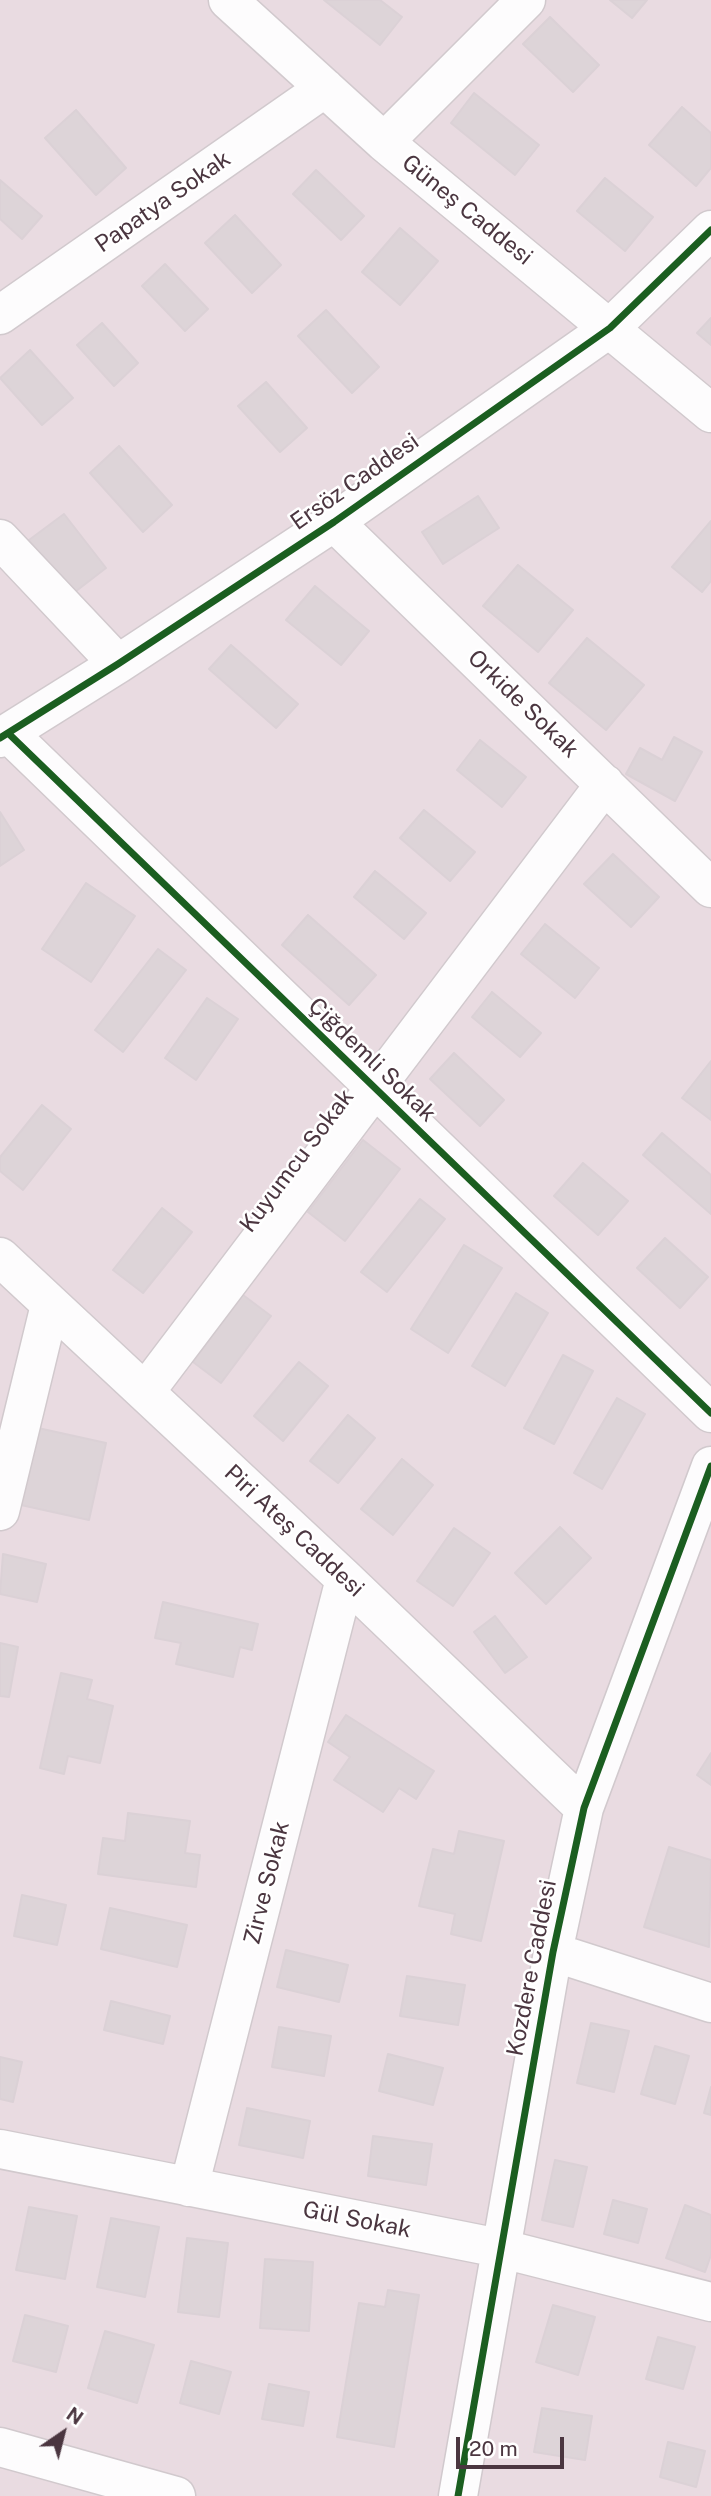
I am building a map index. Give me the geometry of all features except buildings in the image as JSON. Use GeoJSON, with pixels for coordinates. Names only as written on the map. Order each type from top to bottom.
{"type":"FeatureCollection","features":[{"type":"Feature","properties":{"kind":"street","name":"Güneş Caddesi"},"geometry":{"type":"LineString","coordinates":[[228,0],[384,142],[711,413]]}},
{"type":"Feature","properties":{"kind":"street"},"geometry":{"type":"LineString","coordinates":[[384,142],[526,0]]}},
{"type":"Feature","properties":{"kind":"street","name":"Papatya Sokak"},"geometry":{"type":"LineString","coordinates":[[0,315],[325,88]]}},
{"type":"Feature","properties":{"kind":"street","name":"Ersöz Caddesi"},"geometry":{"type":"LineString","coordinates":[[4,735],[118,664],[334,522],[610,328],[711,230]]}},
{"type":"Feature","properties":{"kind":"street","name":"Orkide Sokak"},"geometry":{"type":"LineString","coordinates":[[334,522],[711,888]]}},
{"type":"Feature","properties":{"kind":"street"},"geometry":{"type":"LineString","coordinates":[[0,540],[118,664]]}},
{"type":"Feature","properties":{"kind":"street","name":"Çiğdemli Sokak"},"geometry":{"type":"LineString","coordinates":[[4,735],[711,1413]]}},
{"type":"Feature","properties":{"kind":"street","name":"Kuyumcu Sokak"},"geometry":{"type":"LineString","coordinates":[[145,1392],[606,784]]}},
{"type":"Feature","properties":{"kind":"street","name":"Piri Ateş Caddesi"},"geometry":{"type":"LineString","coordinates":[[0,1258],[345,1578],[584,1808]]}},
{"type":"Feature","properties":{"kind":"street"},"geometry":{"type":"LineString","coordinates":[[0,1511],[50,1305]]}},
{"type":"Feature","properties":{"kind":"street","name":"Kozdere Caddesi"},"geometry":{"type":"LineString","coordinates":[[458,2496],[499,2248],[553,1952],[584,1808],[711,1466]]}},
{"type":"Feature","properties":{"kind":"street","name":"Zirve Sokak"},"geometry":{"type":"LineString","coordinates":[[189,2187],[345,1578]]}},
{"type":"Feature","properties":{"kind":"street"},"geometry":{"type":"LineString","coordinates":[[553,1952],[711,2003]]}},
{"type":"Feature","properties":{"kind":"street","name":"Gül Sokak"},"geometry":{"type":"LineString","coordinates":[[0,2149],[499,2248],[711,2302]]}},
{"type":"Feature","properties":{"kind":"street"},"geometry":{"type":"LineString","coordinates":[[0,2447],[176,2496]]}},
{"type":"Feature","properties":{"kind":"shaded area"},"geometry":{"type":"Polygon","coordinates":[[[0,0],[711,0],[711,2496],[0,2496],[0,0]]]}},
{"type":"Feature","properties":{"kind":"cycle path"},"geometry":{"type":"LineString","coordinates":[[0,738],[334,522],[610,328],[711,230]]}},
{"type":"Feature","properties":{"kind":"cycle path"},"geometry":{"type":"LineString","coordinates":[[8,733],[711,1413]]}},
{"type":"Feature","properties":{"kind":"cycle path"},"geometry":{"type":"LineString","coordinates":[[458,2496],[553,1952],[584,1808],[711,1466]]}}]}
